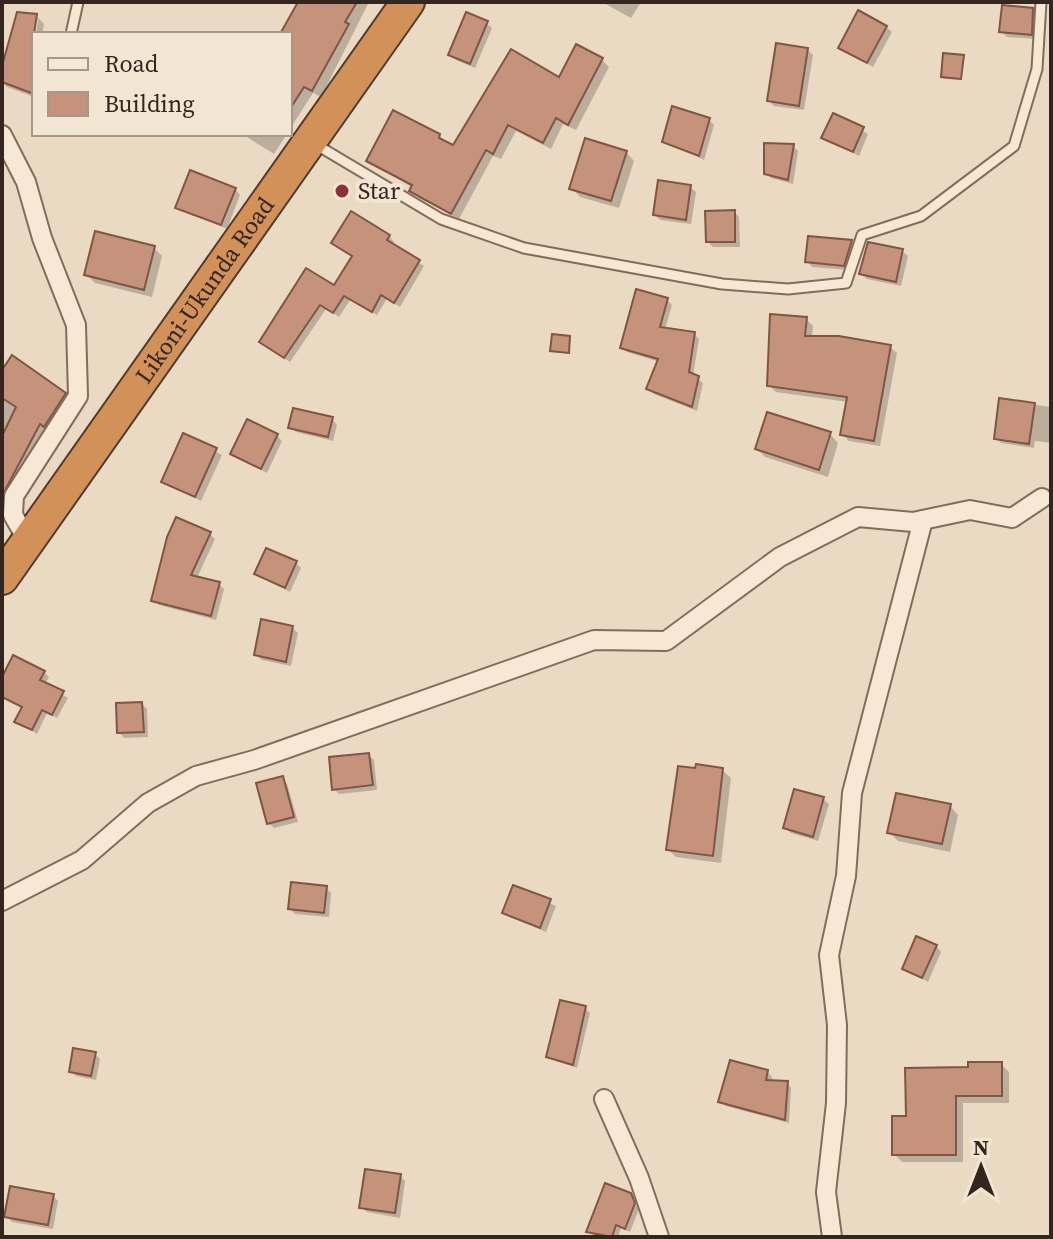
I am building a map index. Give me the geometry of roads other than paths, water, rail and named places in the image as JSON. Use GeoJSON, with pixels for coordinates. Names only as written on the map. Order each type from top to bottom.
{"type":"FeatureCollection","features":[{"type":"Feature","properties":{"kind":"highway","name":"Likoni-Ukunda Road"},"geometry":{"type":"LineString","coordinates":[[2,578],[408,2]]}},
{"type":"Feature","properties":{"kind":"street"},"geometry":{"type":"LineString","coordinates":[[2,135],[26,182],[76,325],[78,396],[14,496],[13,515],[28,541]]}},
{"type":"Feature","properties":{"kind":"street"},"geometry":{"type":"LineString","coordinates":[[2,901],[82,860],[148,803],[196,776],[254,760],[594,640],[666,641],[780,557],[858,517],[923,520],[970,510],[1012,518],[1042,498]]}},
{"type":"Feature","properties":{"kind":"street"},"geometry":{"type":"LineString","coordinates":[[832,1237],[826,1192],[836,1103],[837,1025],[829,955],[846,876],[852,793],[923,520]]}},
{"type":"Feature","properties":{"kind":"street"},"geometry":{"type":"LineString","coordinates":[[604,1099],[639,1178],[659,1237]]}},
{"type":"Feature","properties":{"kind":"lane"},"geometry":{"type":"LineString","coordinates":[[71,32],[78,2]]}},
{"type":"Feature","properties":{"kind":"lane"},"geometry":{"type":"LineString","coordinates":[[312,142],[441,219],[524,248],[722,284],[788,289],[846,283],[862,235],[921,216],[1014,146],[1037,69],[1041,2]]}},
{"type":"Feature","properties":{"kind":"place","name":"Star"},"geometry":{"type":"Point","coordinates":[342,191]}}]}
